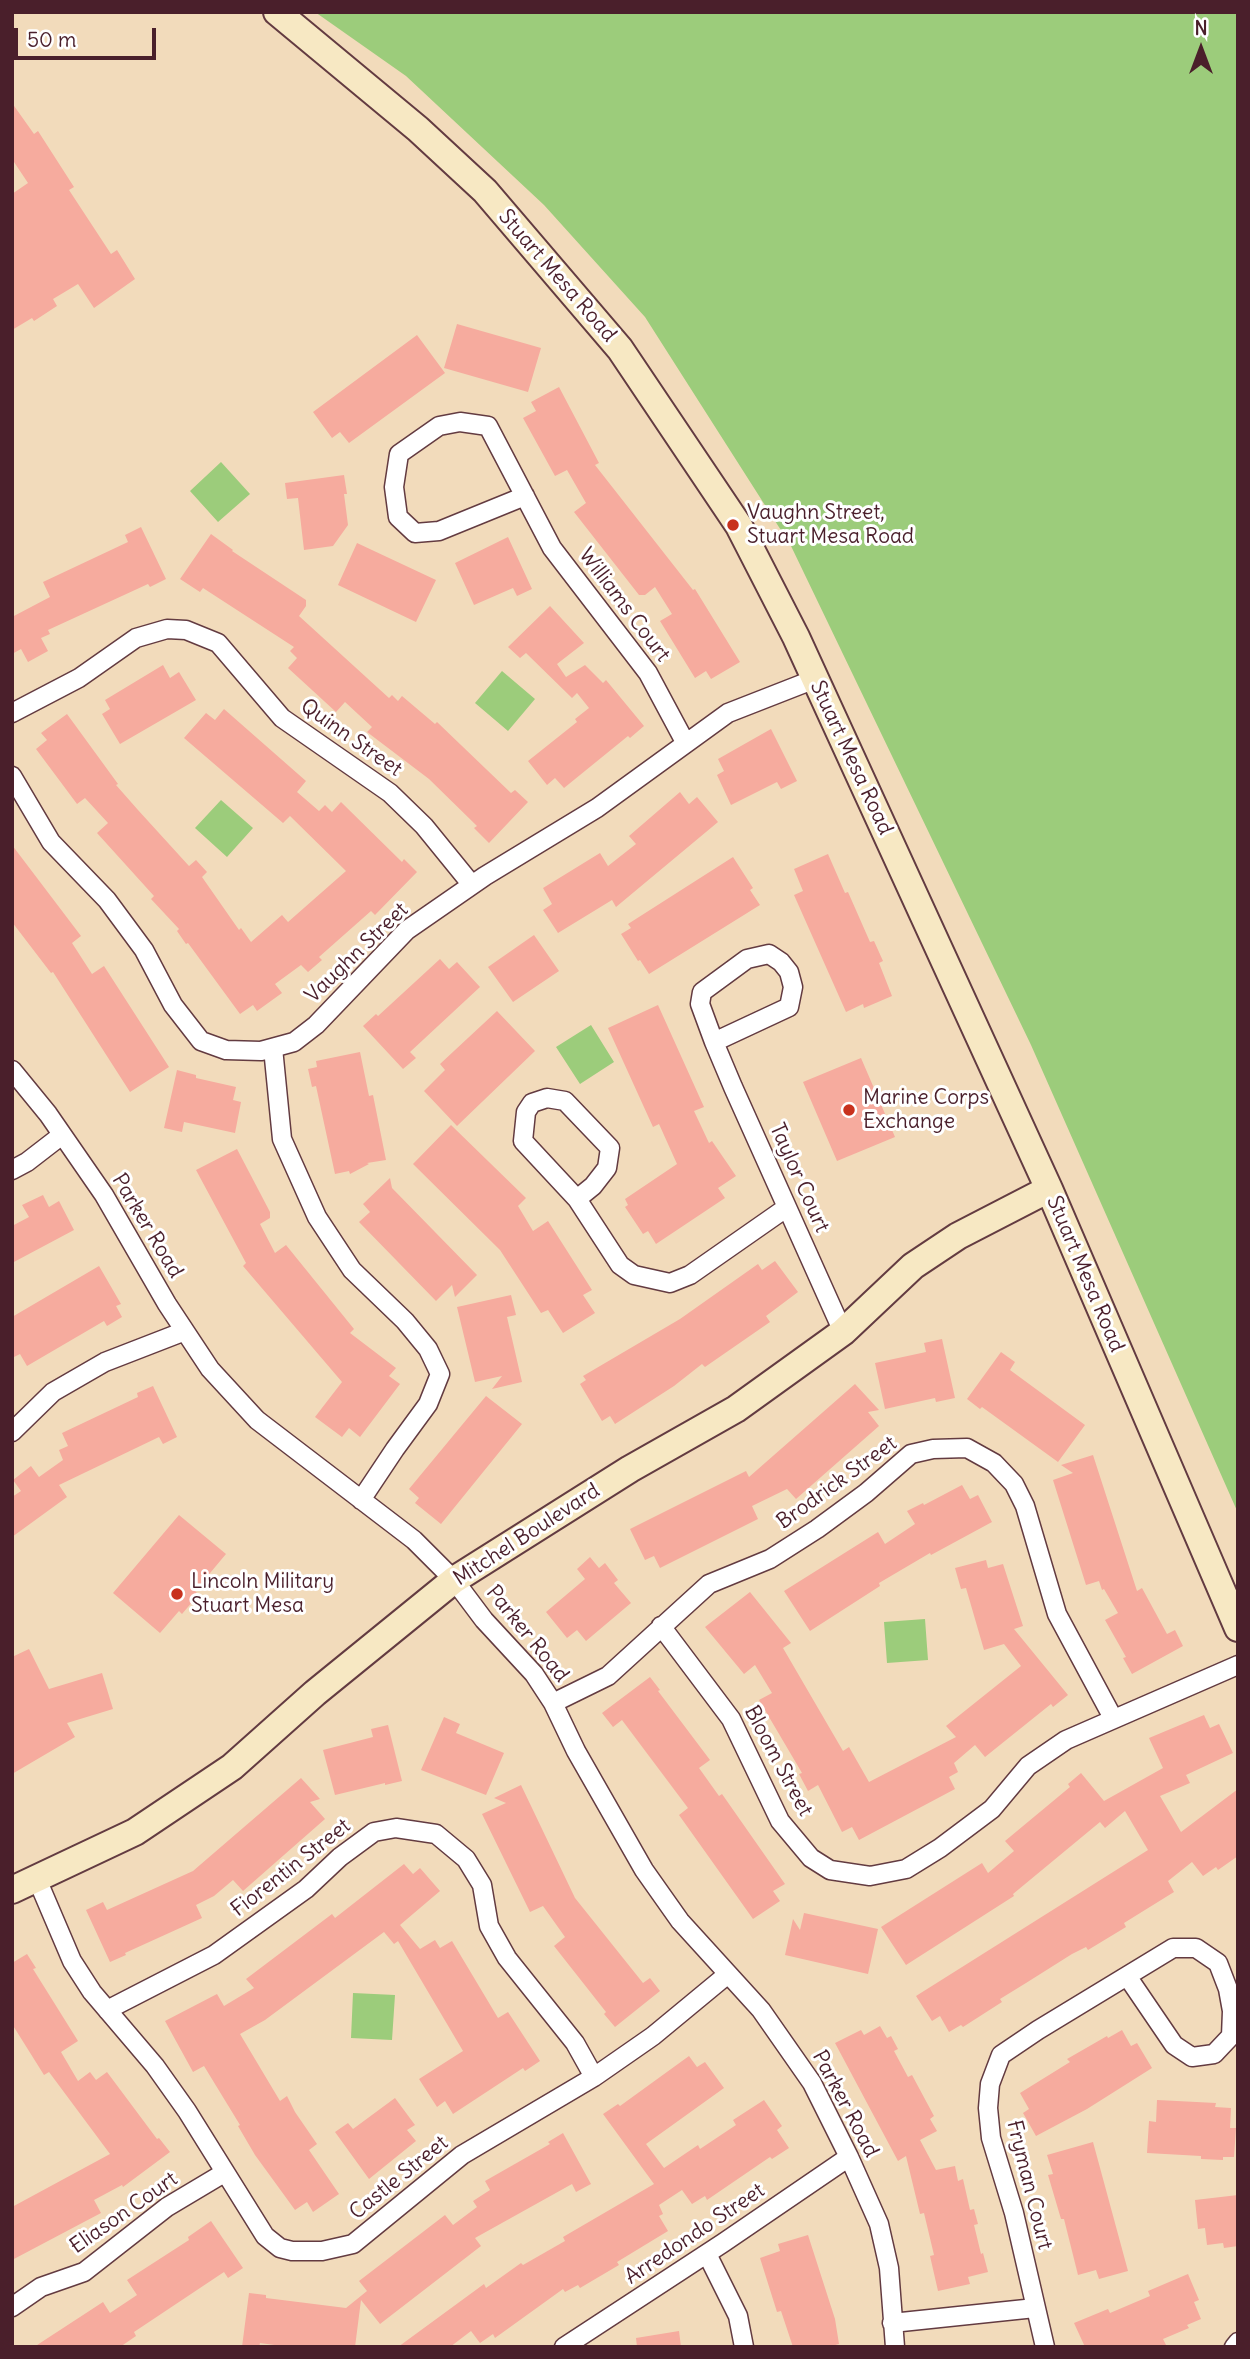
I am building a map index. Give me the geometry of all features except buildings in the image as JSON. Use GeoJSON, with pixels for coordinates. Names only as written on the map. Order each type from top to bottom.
{"type":"FeatureCollection","features":[{"type":"Feature","properties":{"kind":"main road","name":"Stuart Mesa Road"},"geometry":{"type":"LineString","coordinates":[[277,12],[418,129],[485,191],[620,349],[739,526],[796,637],[1049,1189],[1238,1628]]}},
{"type":"Feature","properties":{"kind":"main road","name":"Mitchel Boulevard"},"geometry":{"type":"LineString","coordinates":[[12,1890],[135,1832],[232,1767],[315,1693],[454,1580],[630,1469],[736,1409],[843,1332],[913,1266],[958,1236],[1049,1189]]}},
{"type":"Feature","properties":{"kind":"street","name":"Williams Court"},"geometry":{"type":"LineString","coordinates":[[525,496],[439,531],[415,533],[398,517],[394,487],[399,454],[439,426],[460,422],[488,426],[525,496],[552,548],[648,673],[685,742]]}},
{"type":"Feature","properties":{"kind":"street","name":"Quinn Street"},"geometry":{"type":"LineString","coordinates":[[12,713],[79,678],[136,638],[167,629],[186,630],[218,643],[282,718],[390,793],[424,826],[472,885]]}},
{"type":"Feature","properties":{"kind":"street","name":"Vaughn Street"},"geometry":{"type":"LineString","coordinates":[[12,776],[51,842],[107,900],[144,950],[173,1005],[201,1041],[226,1050],[261,1052],[294,1042],[316,1025],[407,930],[472,885],[597,808],[728,713],[815,679]]}},
{"type":"Feature","properties":{"kind":"street","name":"Taylor Court"},"geometry":{"type":"LineString","coordinates":[[714,1042],[789,1007],[793,988],[789,972],[781,962],[769,954],[747,959],[702,992],[700,1004],[714,1042],[786,1208],[843,1332]]}},
{"type":"Feature","properties":{"kind":"street"},"geometry":{"type":"LineString","coordinates":[[273,1048],[282,1139],[317,1217],[352,1270],[405,1321],[428,1349],[440,1374],[428,1404],[361,1500]]}},
{"type":"Feature","properties":{"kind":"street","name":"Parker Road"},"geometry":{"type":"LineString","coordinates":[[12,1070],[62,1135],[103,1195],[210,1369],[257,1420],[414,1540],[454,1580],[484,1620],[534,1674],[553,1703],[598,1794],[644,1870],[680,1922],[761,2010],[812,2083],[879,2224],[889,2268],[895,2347]]}},
{"type":"Feature","properties":{"kind":"street"},"geometry":{"type":"LineString","coordinates":[[577,1199],[593,1186],[607,1168],[610,1148],[565,1101],[547,1098],[532,1103],[526,1112],[523,1141],[577,1199],[620,1265],[634,1275],[670,1283],[690,1275],[786,1208]]}},
{"type":"Feature","properties":{"kind":"street"},"geometry":{"type":"LineString","coordinates":[[12,1170],[62,1135]]}},
{"type":"Feature","properties":{"kind":"street"},"geometry":{"type":"LineString","coordinates":[[12,1432],[53,1392],[105,1362],[185,1331]]}},
{"type":"Feature","properties":{"kind":"street","name":"Brodrick Street"},"geometry":{"type":"LineString","coordinates":[[553,1703],[608,1676],[709,1584],[769,1559],[817,1529],[866,1493],[911,1454],[933,1449],[967,1448],[994,1463],[1014,1484],[1025,1506],[1057,1614],[1113,1718]]}},
{"type":"Feature","properties":{"kind":"street","name":"Bloom Street"},"geometry":{"type":"LineString","coordinates":[[661,1626],[731,1719],[780,1821],[811,1858],[831,1870],[870,1876],[906,1869],[940,1848],[992,1808],[1028,1766],[1066,1740],[1238,1665]]}},
{"type":"Feature","properties":{"kind":"street","name":"Fiorentin Street"},"geometry":{"type":"LineString","coordinates":[[107,2010],[214,1955],[306,1889],[340,1857],[374,1832],[396,1828],[436,1834],[466,1859],[482,1885],[489,1926],[507,1958],[575,2043],[594,2077]]}},
{"type":"Feature","properties":{"kind":"street","name":"Castle Street"},"geometry":{"type":"LineString","coordinates":[[37,1879],[72,1961],[92,1992],[155,2066],[187,2111],[265,2236],[280,2248],[292,2251],[322,2251],[353,2244],[462,2155],[594,2077],[653,2036],[728,1974]]}},
{"type":"Feature","properties":{"kind":"street","name":"Fryman Court"},"geometry":{"type":"LineString","coordinates":[[1045,2347],[1014,2213],[991,2138],[988,2108],[990,2084],[1001,2054],[1127,1976],[1173,1948],[1196,1948],[1218,1963],[1228,1989],[1232,2011],[1231,2036],[1214,2054],[1192,2057],[1174,2045],[1127,1976]]}},
{"type":"Feature","properties":{"kind":"street","name":"Arredondo Street"},"geometry":{"type":"LineString","coordinates":[[564,2347],[849,2157]]}},
{"type":"Feature","properties":{"kind":"street","name":"Eliason Court"},"geometry":{"type":"LineString","coordinates":[[12,2307],[41,2287],[84,2272],[167,2207],[224,2173]]}},
{"type":"Feature","properties":{"kind":"street"},"geometry":{"type":"LineString","coordinates":[[707,2254],[738,2316],[744,2347]]}},
{"type":"Feature","properties":{"kind":"street"},"geometry":{"type":"LineString","coordinates":[[892,2323],[1035,2308]]}},
{"type":"Feature","properties":{"kind":"street"},"geometry":{"type":"LineString","coordinates":[[1234,2347],[1238,2342]]}},
{"type":"Feature","properties":{"kind":"green space"},"geometry":{"type":"Polygon","coordinates":[[[315,12],[1238,12],[1238,1513],[1031,1045],[791,546],[645,317],[544,205],[406,76],[315,12]]]}},
{"type":"Feature","properties":{"kind":"green space"},"geometry":{"type":"Polygon","coordinates":[[[221,462],[250,494],[218,522],[190,491],[221,462]]]}},
{"type":"Feature","properties":{"kind":"green space"},"geometry":{"type":"Polygon","coordinates":[[[502,671],[535,699],[508,731],[475,703],[502,671]]]}},
{"type":"Feature","properties":{"kind":"green space"},"geometry":{"type":"Polygon","coordinates":[[[221,800],[253,828],[227,857],[195,828],[221,800]]]}},
{"type":"Feature","properties":{"kind":"green space"},"geometry":{"type":"Polygon","coordinates":[[[591,1025],[614,1062],[580,1084],[556,1047],[591,1025]]]}},
{"type":"Feature","properties":{"kind":"green space"},"geometry":{"type":"Polygon","coordinates":[[[925,1619],[928,1660],[887,1663],[884,1622],[925,1619]]]}},
{"type":"Feature","properties":{"kind":"green space"},"geometry":{"type":"Polygon","coordinates":[[[353,1993],[395,1995],[392,2040],[351,2038],[353,1993]]]}},
{"type":"Feature","properties":{"kind":"place","name":"Vaughn Street, Stuart Mesa Road"},"geometry":{"type":"Point","coordinates":[733,525]}},
{"type":"Feature","properties":{"kind":"place","name":"Marine Corps Exchange"},"geometry":{"type":"Point","coordinates":[849,1110]}},
{"type":"Feature","properties":{"kind":"place","name":"Lincoln Military Stuart Mesa"},"geometry":{"type":"Point","coordinates":[177,1594]}}]}
